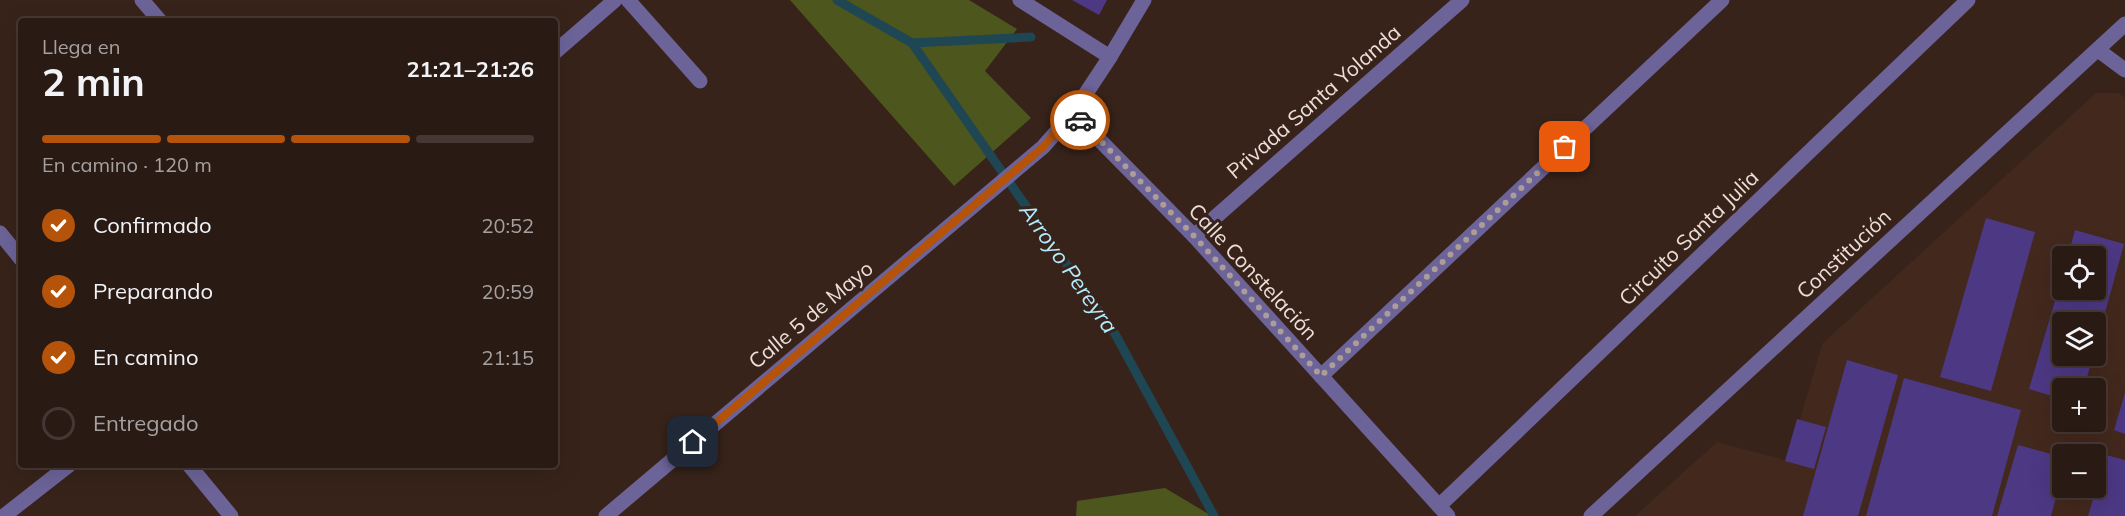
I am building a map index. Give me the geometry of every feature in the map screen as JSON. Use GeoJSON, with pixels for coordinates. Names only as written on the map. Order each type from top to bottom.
{"type":"FeatureCollection","features":[{"type":"Feature","properties":{"kind":"street"},"geometry":{"type":"LineString","coordinates":[[142,0],[157,18]]}},
{"type":"Feature","properties":{"kind":"street"},"geometry":{"type":"LineString","coordinates":[[558,49],[615,0]]}},
{"type":"Feature","properties":{"kind":"street"},"geometry":{"type":"LineString","coordinates":[[628,0],[700,81]]}},
{"type":"Feature","properties":{"kind":"street"},"geometry":{"type":"LineString","coordinates":[[1020,0],[1110,57]]}},
{"type":"Feature","properties":{"kind":"street","name":"Calle 5 de Mayo"},"geometry":{"type":"LineString","coordinates":[[606,516],[1043,147],[1072,113],[1110,57],[1144,0]]}},
{"type":"Feature","properties":{"kind":"street","name":"Privada Santa Yolanda"},"geometry":{"type":"LineString","coordinates":[[1194,236],[1462,0]]}},
{"type":"Feature","properties":{"kind":"street"},"geometry":{"type":"LineString","coordinates":[[1321,376],[1722,0]]}},
{"type":"Feature","properties":{"kind":"street","name":"Circuito Santa Julia"},"geometry":{"type":"LineString","coordinates":[[1443,511],[1968,0]]}},
{"type":"Feature","properties":{"kind":"street","name":"Constitución"},"geometry":{"type":"LineString","coordinates":[[1591,516],[2125,24]]}},
{"type":"Feature","properties":{"kind":"street"},"geometry":{"type":"LineString","coordinates":[[2098,50],[2125,70]]}},
{"type":"Feature","properties":{"kind":"street","name":"Calle Constelación"},"geometry":{"type":"LineString","coordinates":[[1072,113],[1194,236],[1443,511]]}},
{"type":"Feature","properties":{"kind":"street"},"geometry":{"type":"LineString","coordinates":[[0,233],[18,255]]}},
{"type":"Feature","properties":{"kind":"street"},"geometry":{"type":"LineString","coordinates":[[4,516],[65,468]]}},
{"type":"Feature","properties":{"kind":"street"},"geometry":{"type":"LineString","coordinates":[[191,468],[231,516]]}},
{"type":"Feature","properties":{"kind":"shaded area"},"geometry":{"type":"Polygon","coordinates":[[[2096,93],[2119,93],[2125,98],[2125,516],[1635,516],[1717,442],[1788,461],[1822,344],[2096,93]]]}},
{"type":"Feature","properties":{"kind":"green space"},"geometry":{"type":"Polygon","coordinates":[[[790,0],[969,0],[1017,29],[985,71],[1031,118],[954,186],[790,0]]]}},
{"type":"Feature","properties":{"kind":"green space"},"geometry":{"type":"Polygon","coordinates":[[[1165,488],[1212,516],[1076,516],[1077,501],[1165,488]]]}},
{"type":"Feature","properties":{"kind":"building"},"geometry":{"type":"Polygon","coordinates":[[[1072,0],[1107,0],[1099,15],[1072,0]]]}},
{"type":"Feature","properties":{"kind":"building"},"geometry":{"type":"Polygon","coordinates":[[[1986,218],[2035,232],[1991,391],[1940,377],[1986,218]]]}},
{"type":"Feature","properties":{"kind":"building"},"geometry":{"type":"Polygon","coordinates":[[[2075,230],[2124,244],[2105,312],[2052,312],[2052,366],[2090,366],[2087,378],[2052,378],[2052,396],[2029,389],[2055,300],[2106,300],[2106,246],[2071,246],[2075,230]]]}},
{"type":"Feature","properties":{"kind":"building"},"geometry":{"type":"Polygon","coordinates":[[[1847,360],[1898,375],[1858,516],[1803,516],[1847,360]]]}},
{"type":"Feature","properties":{"kind":"building"},"geometry":{"type":"Polygon","coordinates":[[[1904,378],[2021,410],[1992,516],[1866,516],[1904,378]]]}},
{"type":"Feature","properties":{"kind":"building"},"geometry":{"type":"Polygon","coordinates":[[[2125,393],[2125,434],[2114,430],[2125,393]]]}},
{"type":"Feature","properties":{"kind":"building"},"geometry":{"type":"Polygon","coordinates":[[[1797,419],[1826,427],[1814,469],[1785,461],[1797,419]]]}},
{"type":"Feature","properties":{"kind":"building"},"geometry":{"type":"Polygon","coordinates":[[[2018,445],[2052,454],[2052,498],[2056,498],[2051,516],[1997,516],[2018,445]]]}},
{"type":"Feature","properties":{"kind":"building"},"geometry":{"type":"Polygon","coordinates":[[[2106,455],[2125,460],[2125,516],[2088,516],[2093,498],[2106,498],[2106,455]]]}},
{"type":"Feature","properties":{"kind":"waterway","name":"Arroyo Pereyra"},"geometry":{"type":"LineString","coordinates":[[837,0],[912,43],[1114,332],[1214,516]]}},
{"type":"Feature","properties":{"kind":"waterway"},"geometry":{"type":"LineString","coordinates":[[912,43],[1031,37]]}},
{"type":"Feature","properties":{"kind":"way so far"},"geometry":{"type":"LineString","coordinates":[[1080,120],[1194,236],[1321,376],[1565,147]]}},
{"type":"Feature","properties":{"kind":"route"},"geometry":{"type":"LineString","coordinates":[[693,442],[1043,147],[1072,113],[1080,120]]}}]}
